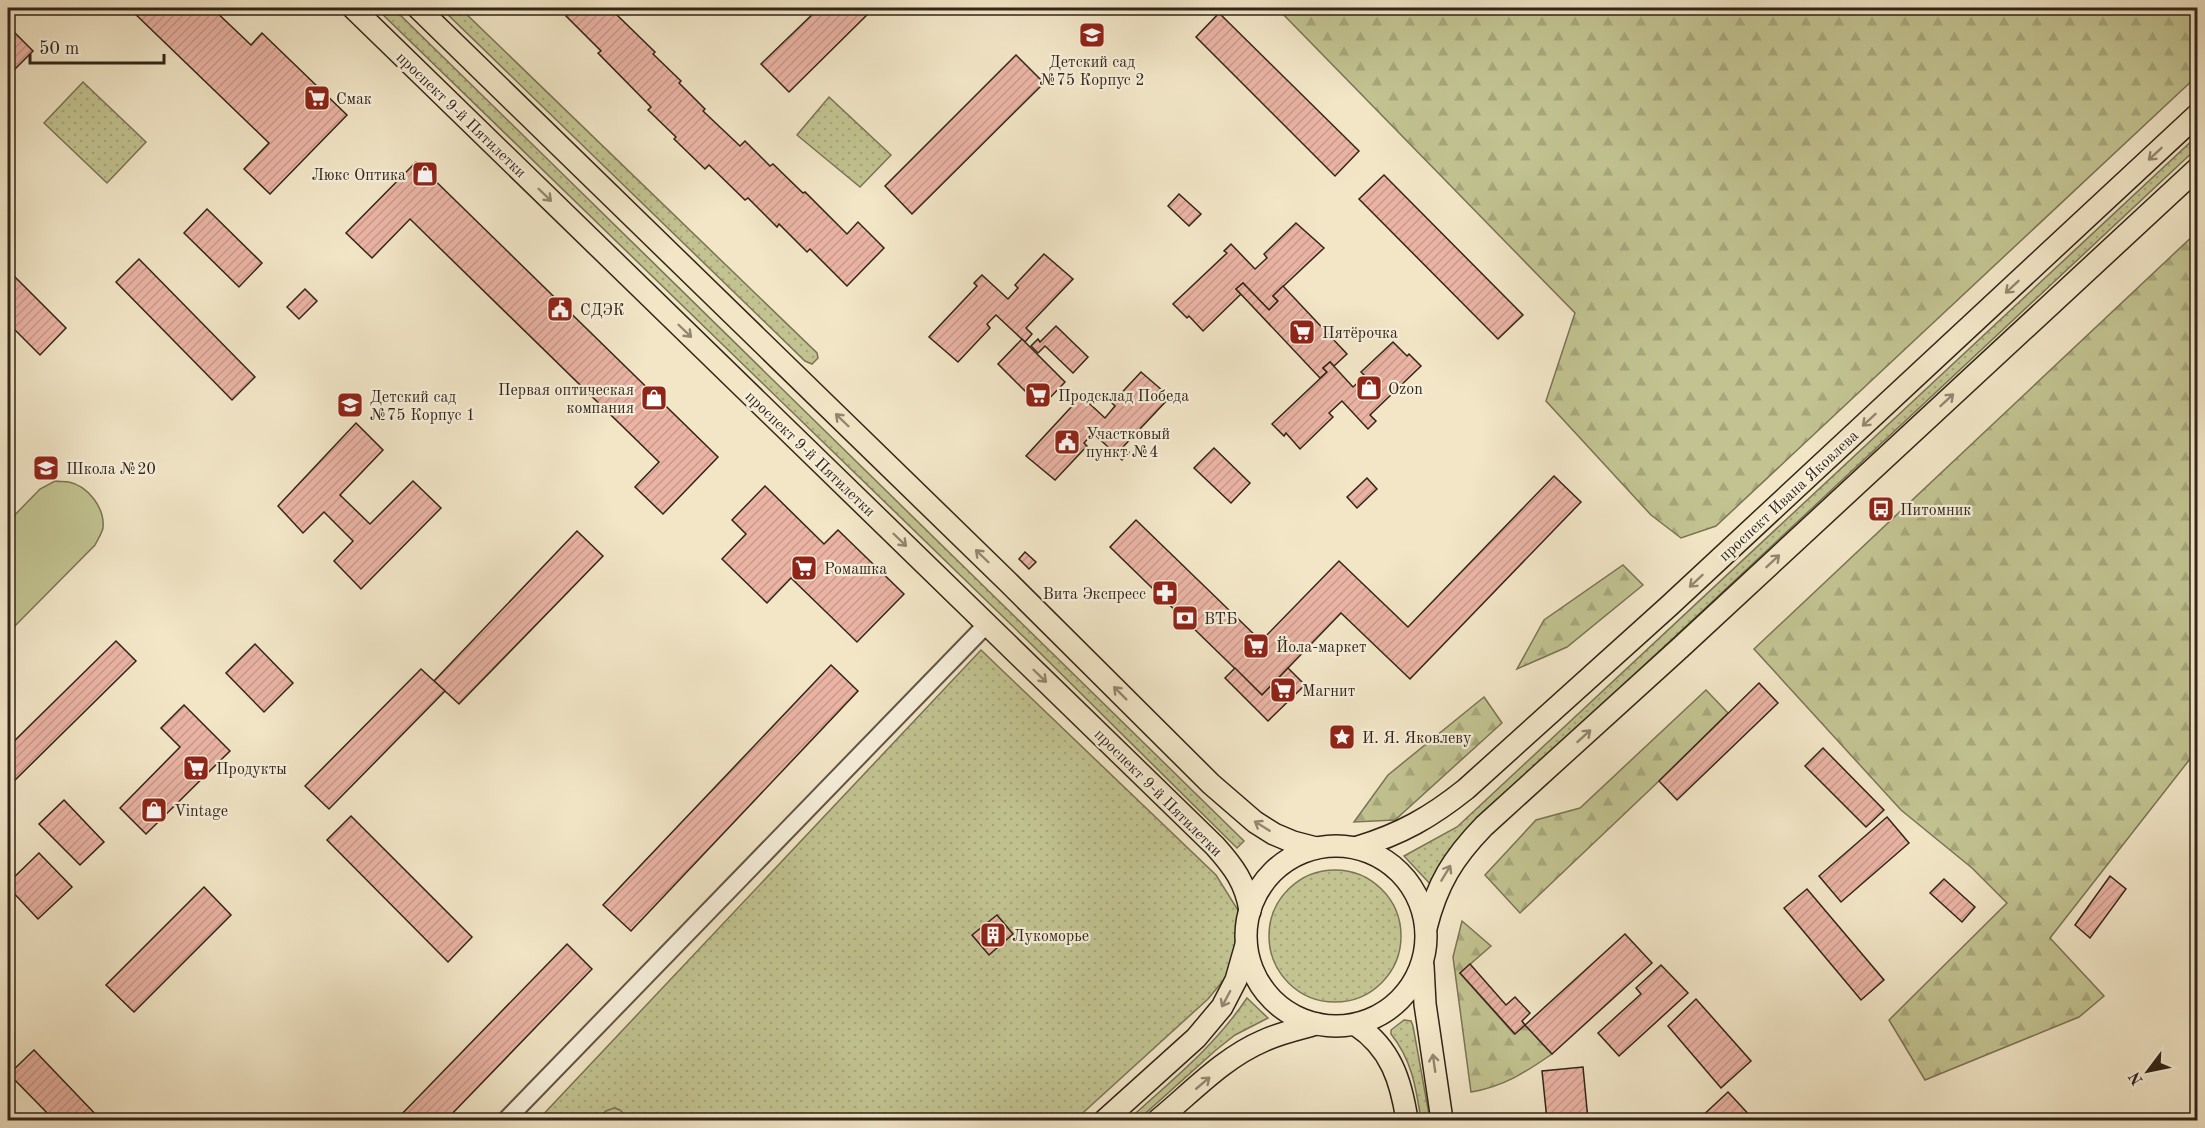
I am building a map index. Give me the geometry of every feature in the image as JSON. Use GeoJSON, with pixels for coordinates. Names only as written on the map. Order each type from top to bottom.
{"type":"FeatureCollection","features":[{"type":"Feature","properties":{"kind":"main road","name":"проспект 9-й Пятилетки"},"geometry":{"type":"LineString","coordinates":[[353,8],[1228,861],[1244,885],[1250,911]]}},
{"type":"Feature","properties":{"kind":"main road"},"geometry":{"type":"LineString","coordinates":[[418,8],[1007,580],[1211,784],[1255,822],[1274,834],[1316,848]]}},
{"type":"Feature","properties":{"kind":"main road","name":"проспект Ивана Яковлева"},"geometry":{"type":"LineString","coordinates":[[1358,847],[1412,827],[1437,812],[1466,789],[1669,606],[2198,114]]}},
{"type":"Feature","properties":{"kind":"main road"},"geometry":{"type":"LineString","coordinates":[[1442,1120],[1425,1004],[1426,928],[1441,880],[1466,845],[2198,168]]}},
{"type":"Feature","properties":{"kind":"main road"},"geometry":{"type":"LineString","coordinates":[[1105,1120],[1196,1038],[1222,1007],[1236,980],[1246,945],[1250,911],[1256,892],[1282,864],[1297,855],[1316,848],[1338,845],[1358,847],[1375,854],[1400,874],[1411,889],[1420,907],[1426,928]]}},
{"type":"Feature","properties":{"kind":"main road"},"geometry":{"type":"LineString","coordinates":[[1246,945],[1251,965],[1262,986],[1278,1003],[1297,1016],[1317,1024],[1336,1027],[1356,1025],[1372,1020],[1401,1000],[1415,981],[1424,957]]}},
{"type":"Feature","properties":{"kind":"main road"},"geometry":{"type":"LineString","coordinates":[[1158,1120],[1241,1053],[1262,1041],[1317,1024]]}},
{"type":"Feature","properties":{"kind":"main road"},"geometry":{"type":"LineString","coordinates":[[1356,1025],[1376,1040],[1392,1063],[1404,1098],[1407,1120]]}},
{"type":"Feature","properties":{"kind":"street"},"geometry":{"type":"LineString","coordinates":[[506,1120],[987,624]]}},
{"type":"Feature","properties":{"kind":"green space"},"geometry":{"type":"Polygon","coordinates":[[[376,8],[393,8],[1244,841],[1237,848],[1028,641],[376,8]]]}},
{"type":"Feature","properties":{"kind":"green space"},"geometry":{"type":"Polygon","coordinates":[[[441,8],[460,8],[817,353],[818,358],[812,364],[805,361],[441,8]]]}},
{"type":"Feature","properties":{"kind":"green space"},"geometry":{"type":"Polygon","coordinates":[[[1277,8],[2197,8],[2197,76],[1716,526],[1681,538],[1651,515],[1546,401],[1575,313],[1277,8]]]}},
{"type":"Feature","properties":{"kind":"green space"},"geometry":{"type":"Polygon","coordinates":[[[83,82],[146,142],[107,183],[44,123],[83,82]]]}},
{"type":"Feature","properties":{"kind":"green space"},"geometry":{"type":"Polygon","coordinates":[[[829,97],[891,155],[860,187],[797,135],[829,97]]]}},
{"type":"Feature","properties":{"kind":"green space"},"geometry":{"type":"Polygon","coordinates":[[[2197,136],[2197,148],[1465,833],[1432,886],[1404,856],[1457,827],[2197,136]]]}},
{"type":"Feature","properties":{"kind":"green space"},"geometry":{"type":"Polygon","coordinates":[[[2197,232],[2197,750],[2050,938],[2104,996],[2079,1017],[1925,1080],[1889,1020],[2007,903],[1972,868],[1901,810],[1754,649],[2197,232]]]}},
{"type":"Feature","properties":{"kind":"green space"},"geometry":{"type":"Polygon","coordinates":[[[55,481],[76,484],[89,493],[101,513],[102,530],[95,545],[8,633],[8,522],[40,489],[55,481]]]}},
{"type":"Feature","properties":{"kind":"green space"},"geometry":{"type":"Polygon","coordinates":[[[1623,565],[1643,585],[1567,647],[1517,669],[1544,620],[1623,565]]]}},
{"type":"Feature","properties":{"kind":"green space"},"geometry":{"type":"Polygon","coordinates":[[[981,650],[1216,875],[1241,915],[1241,959],[1208,999],[1075,1120],[538,1120],[981,650]]]}},
{"type":"Feature","properties":{"kind":"green space"},"geometry":{"type":"Polygon","coordinates":[[[1706,690],[1728,713],[1520,913],[1485,875],[1536,820],[1580,808],[1706,690]]]}},
{"type":"Feature","properties":{"kind":"green space"},"geometry":{"type":"Polygon","coordinates":[[[1484,697],[1502,723],[1395,820],[1354,822],[1388,775],[1484,697]]]}},
{"type":"Feature","properties":{"kind":"green space"},"geometry":{"type":"Polygon","coordinates":[[[1335,870],[1360,875],[1382,889],[1396,911],[1401,936],[1396,961],[1382,983],[1360,997],[1335,1002],[1310,997],[1288,983],[1274,961],[1269,936],[1274,911],[1288,889],[1310,875],[1335,870]]]}},
{"type":"Feature","properties":{"kind":"green space"},"geometry":{"type":"Polygon","coordinates":[[[1462,921],[1491,946],[1460,973],[1514,1034],[1525,1025],[1552,1054],[1514,1078],[1483,1090],[1471,1092],[1453,957],[1462,921]]]}},
{"type":"Feature","properties":{"kind":"green space"},"geometry":{"type":"Polygon","coordinates":[[[1247,998],[1268,1018],[1235,1035],[1138,1120],[1128,1120],[1207,1047],[1247,998]]]}},
{"type":"Feature","properties":{"kind":"green space"},"geometry":{"type":"Polygon","coordinates":[[[1404,1020],[1411,1021],[1413,1026],[1430,1120],[1421,1120],[1415,1086],[1408,1064],[1391,1034],[1391,1030],[1404,1020]]]}},
{"type":"Feature","properties":{"kind":"green space"},"geometry":{"type":"Polygon","coordinates":[[[614,1108],[620,1110],[630,1120],[596,1120],[606,1111],[614,1108]]]}},
{"type":"Feature","properties":{"kind":"building"},"geometry":{"type":"Polygon","coordinates":[[[129,8],[212,8],[251,45],[262,33],[347,115],[270,194],[244,169],[269,143],[129,8]]]}},
{"type":"Feature","properties":{"kind":"building"},"geometry":{"type":"Polygon","coordinates":[[[574,8],[625,8],[617,15],[681,81],[679,83],[705,109],[703,111],[740,146],[745,141],[770,166],[773,164],[847,234],[858,222],[884,248],[847,286],[810,249],[807,252],[779,224],[777,227],[748,198],[745,200],[709,165],[705,169],[674,139],[676,137],[648,110],[651,107],[598,53],[601,51],[566,16],[574,8]]]}},
{"type":"Feature","properties":{"kind":"building"},"geometry":{"type":"Polygon","coordinates":[[[819,8],[874,8],[789,92],[761,64],[819,8]]]}},
{"type":"Feature","properties":{"kind":"building"},"geometry":{"type":"Polygon","coordinates":[[[1085,8],[1096,8],[1090,13],[1085,8]]]}},
{"type":"Feature","properties":{"kind":"building"},"geometry":{"type":"Polygon","coordinates":[[[1219,13],[1359,151],[1335,176],[1196,37],[1219,13]]]}},
{"type":"Feature","properties":{"kind":"building"},"geometry":{"type":"Polygon","coordinates":[[[8,26],[33,51],[8,76],[8,26]]]}},
{"type":"Feature","properties":{"kind":"building"},"geometry":{"type":"Polygon","coordinates":[[[1016,55],[1044,83],[912,214],[885,186],[1016,55]]]}},
{"type":"Feature","properties":{"kind":"building"},"geometry":{"type":"Polygon","coordinates":[[[365,95],[370,100],[366,105],[362,100],[365,95]]]}},
{"type":"Feature","properties":{"kind":"building"},"geometry":{"type":"Polygon","coordinates":[[[416,162],[718,457],[663,514],[635,487],[659,462],[410,219],[372,258],[346,233],[416,162]]]}},
{"type":"Feature","properties":{"kind":"building"},"geometry":{"type":"Polygon","coordinates":[[[1384,175],[1523,315],[1498,339],[1359,199],[1384,175]]]}},
{"type":"Feature","properties":{"kind":"building"},"geometry":{"type":"Polygon","coordinates":[[[1179,194],[1201,214],[1189,226],[1168,206],[1179,194]]]}},
{"type":"Feature","properties":{"kind":"building"},"geometry":{"type":"Polygon","coordinates":[[[207,209],[262,263],[239,287],[184,233],[207,209]]]}},
{"type":"Feature","properties":{"kind":"building"},"geometry":{"type":"Polygon","coordinates":[[[1296,223],[1324,248],[1273,296],[1278,301],[1269,310],[1243,283],[1236,289],[1241,294],[1203,331],[1173,304],[1227,253],[1224,251],[1231,244],[1255,269],[1267,258],[1264,254],[1296,223]]]}},
{"type":"Feature","properties":{"kind":"building"},"geometry":{"type":"Polygon","coordinates":[[[1044,254],[1073,279],[1026,328],[1032,334],[1025,342],[996,315],[987,324],[990,328],[958,362],[929,337],[977,286],[974,283],[982,275],[1008,299],[1018,288],[1015,285],[1044,254]]]}},
{"type":"Feature","properties":{"kind":"building"},"geometry":{"type":"Polygon","coordinates":[[[139,259],[255,377],[232,400],[116,282],[139,259]]]}},
{"type":"Feature","properties":{"kind":"building"},"geometry":{"type":"Polygon","coordinates":[[[8,270],[66,328],[40,355],[8,323],[8,270]]]}},
{"type":"Feature","properties":{"kind":"building","name":"Пятёрочка"},"geometry":{"type":"Polygon","coordinates":[[[1243,283],[1269,310],[1278,301],[1273,296],[1283,286],[1347,354],[1334,366],[1330,362],[1323,368],[1327,372],[1320,378],[1236,289],[1243,283]]]}},
{"type":"Feature","properties":{"kind":"building"},"geometry":{"type":"Polygon","coordinates":[[[305,289],[317,301],[299,319],[287,307],[305,289]]]}},
{"type":"Feature","properties":{"kind":"building"},"geometry":{"type":"Polygon","coordinates":[[[1056,326],[1088,357],[1073,373],[1045,346],[1038,353],[1031,346],[1038,339],[1040,342],[1056,326]]]}},
{"type":"Feature","properties":{"kind":"building"},"geometry":{"type":"Polygon","coordinates":[[[1022,339],[1065,382],[1041,407],[998,364],[1022,339]]]}},
{"type":"Feature","properties":{"kind":"building"},"geometry":{"type":"Polygon","coordinates":[[[1393,342],[1421,366],[1370,415],[1376,421],[1368,429],[1342,401],[1329,413],[1333,417],[1300,449],[1286,433],[1284,436],[1272,424],[1327,372],[1323,368],[1330,362],[1353,387],[1365,376],[1361,372],[1393,342]]]}},
{"type":"Feature","properties":{"kind":"building"},"geometry":{"type":"Polygon","coordinates":[[[1141,372],[1170,397],[1123,447],[1129,452],[1122,460],[1093,433],[1084,443],[1087,446],[1055,480],[1026,456],[1074,404],[1071,401],[1078,393],[1105,418],[1115,406],[1112,403],[1141,372]]]}},
{"type":"Feature","properties":{"kind":"building"},"geometry":{"type":"Polygon","coordinates":[[[356,423],[383,450],[340,495],[370,524],[413,481],[441,508],[361,589],[334,561],[353,541],[324,512],[303,533],[278,506],[356,423]]]}},
{"type":"Feature","properties":{"kind":"building"},"geometry":{"type":"Polygon","coordinates":[[[1214,448],[1250,483],[1231,503],[1194,468],[1214,448]]]}},
{"type":"Feature","properties":{"kind":"building"},"geometry":{"type":"Polygon","coordinates":[[[1554,476],[1581,502],[1410,679],[1341,613],[1262,695],[1110,547],[1136,520],[1261,641],[1339,561],[1408,627],[1554,476]]]}},
{"type":"Feature","properties":{"kind":"building"},"geometry":{"type":"Polygon","coordinates":[[[1367,478],[1377,489],[1357,508],[1347,497],[1367,478]]]}},
{"type":"Feature","properties":{"kind":"building","name":"Ромашка"},"geometry":{"type":"Polygon","coordinates":[[[765,486],[824,544],[838,530],[904,594],[857,642],[791,578],[767,603],[722,559],[746,534],[732,520],[765,486]]]}},
{"type":"Feature","properties":{"kind":"building"},"geometry":{"type":"Polygon","coordinates":[[[577,531],[603,556],[459,704],[434,681],[577,531]]]}},
{"type":"Feature","properties":{"kind":"building"},"geometry":{"type":"Polygon","coordinates":[[[1025,552],[1036,562],[1029,569],[1019,559],[1025,552]]]}},
{"type":"Feature","properties":{"kind":"building"},"geometry":{"type":"Polygon","coordinates":[[[116,641],[136,661],[8,787],[8,747],[116,641]]]}},
{"type":"Feature","properties":{"kind":"building"},"geometry":{"type":"Polygon","coordinates":[[[255,644],[293,683],[264,712],[226,673],[255,644]]]}},
{"type":"Feature","properties":{"kind":"building"},"geometry":{"type":"Polygon","coordinates":[[[831,665],[858,691],[631,931],[603,905],[831,665]]]}},
{"type":"Feature","properties":{"kind":"building","name":"Магнит"},"geometry":{"type":"Polygon","coordinates":[[[1235,668],[1262,695],[1288,668],[1305,685],[1268,721],[1225,678],[1235,668]]]}},
{"type":"Feature","properties":{"kind":"building"},"geometry":{"type":"Polygon","coordinates":[[[421,669],[445,691],[329,809],[305,786],[421,669]]]}},
{"type":"Feature","properties":{"kind":"building"},"geometry":{"type":"Polygon","coordinates":[[[1759,683],[1778,703],[1677,800],[1659,781],[1759,683]]]}},
{"type":"Feature","properties":{"kind":"building"},"geometry":{"type":"Polygon","coordinates":[[[184,705],[230,751],[146,834],[120,808],[180,747],[161,728],[184,705]]]}},
{"type":"Feature","properties":{"kind":"building"},"geometry":{"type":"Polygon","coordinates":[[[1823,748],[1884,810],[1866,827],[1805,766],[1823,748]]]}},
{"type":"Feature","properties":{"kind":"building"},"geometry":{"type":"Polygon","coordinates":[[[64,800],[104,842],[80,865],[39,824],[64,800]]]}},
{"type":"Feature","properties":{"kind":"building"},"geometry":{"type":"Polygon","coordinates":[[[351,816],[472,937],[448,962],[327,840],[351,816]]]}},
{"type":"Feature","properties":{"kind":"building"},"geometry":{"type":"Polygon","coordinates":[[[1887,817],[1909,843],[1841,902],[1819,876],[1887,817]]]}},
{"type":"Feature","properties":{"kind":"building"},"geometry":{"type":"Polygon","coordinates":[[[39,853],[72,887],[38,919],[8,887],[8,883],[39,853]]]}},
{"type":"Feature","properties":{"kind":"building"},"geometry":{"type":"Polygon","coordinates":[[[2110,876],[2126,889],[2090,938],[2075,925],[2110,876]]]}},
{"type":"Feature","properties":{"kind":"building"},"geometry":{"type":"Polygon","coordinates":[[[1944,879],[1975,907],[1962,922],[1930,893],[1944,879]]]}},
{"type":"Feature","properties":{"kind":"building"},"geometry":{"type":"Polygon","coordinates":[[[204,887],[231,915],[134,1012],[106,985],[204,887]]]}},
{"type":"Feature","properties":{"kind":"building"},"geometry":{"type":"Polygon","coordinates":[[[1807,889],[1884,980],[1861,1000],[1784,908],[1807,889]]]}},
{"type":"Feature","properties":{"kind":"building","name":"Лукоморье"},"geometry":{"type":"Polygon","coordinates":[[[997,915],[1013,934],[989,955],[972,935],[997,915]]]}},
{"type":"Feature","properties":{"kind":"building"},"geometry":{"type":"Polygon","coordinates":[[[1625,934],[1652,963],[1552,1054],[1525,1025],[1625,934]]]}},
{"type":"Feature","properties":{"kind":"building"},"geometry":{"type":"Polygon","coordinates":[[[567,944],[592,969],[446,1120],[396,1120],[567,944]]]}},
{"type":"Feature","properties":{"kind":"building"},"geometry":{"type":"Polygon","coordinates":[[[1470,964],[1506,1005],[1515,997],[1530,1013],[1522,1021],[1525,1025],[1515,1034],[1460,973],[1470,964]]]}},
{"type":"Feature","properties":{"kind":"building"},"geometry":{"type":"Polygon","coordinates":[[[1661,965],[1688,993],[1619,1056],[1598,1033],[1641,994],[1636,988],[1661,965]]]}},
{"type":"Feature","properties":{"kind":"building"},"geometry":{"type":"Polygon","coordinates":[[[1696,999],[1751,1061],[1721,1088],[1668,1026],[1696,999]]]}},
{"type":"Feature","properties":{"kind":"building"},"geometry":{"type":"Polygon","coordinates":[[[34,1050],[101,1120],[54,1120],[9,1074],[34,1050]]]}},
{"type":"Feature","properties":{"kind":"building"},"geometry":{"type":"Polygon","coordinates":[[[1583,1067],[1588,1120],[1547,1120],[1542,1071],[1583,1067]]]}},
{"type":"Feature","properties":{"kind":"building"},"geometry":{"type":"Polygon","coordinates":[[[1728,1092],[1754,1120],[1698,1120],[1728,1092]]]}},
{"type":"Feature","properties":{"kind":"place","name":"Детский сад №75 Корпус 2"},"geometry":{"type":"Point","coordinates":[1092,35]}},
{"type":"Feature","properties":{"kind":"place","name":"Смак"},"geometry":{"type":"Point","coordinates":[317,98]}},
{"type":"Feature","properties":{"kind":"place","name":"Люкс Оптика"},"geometry":{"type":"Point","coordinates":[425,174]}},
{"type":"Feature","properties":{"kind":"place","name":"СДЭК"},"geometry":{"type":"Point","coordinates":[560,309]}},
{"type":"Feature","properties":{"kind":"place","name":"Пятёрочка"},"geometry":{"type":"Point","coordinates":[1302,332]}},
{"type":"Feature","properties":{"kind":"place","name":"Ozon"},"geometry":{"type":"Point","coordinates":[1369,388]}},
{"type":"Feature","properties":{"kind":"place","name":"Продсклад Победа"},"geometry":{"type":"Point","coordinates":[1038,395]}},
{"type":"Feature","properties":{"kind":"place","name":"Первая оптическая компания"},"geometry":{"type":"Point","coordinates":[654,398]}},
{"type":"Feature","properties":{"kind":"place","name":"Детский сад №75 Корпус 1"},"geometry":{"type":"Point","coordinates":[350,405]}},
{"type":"Feature","properties":{"kind":"place","name":"Участковый пункт №4"},"geometry":{"type":"Point","coordinates":[1067,442]}},
{"type":"Feature","properties":{"kind":"place","name":"Школа №20"},"geometry":{"type":"Point","coordinates":[46,468]}},
{"type":"Feature","properties":{"kind":"place","name":"Питомник"},"geometry":{"type":"Point","coordinates":[1881,509]}},
{"type":"Feature","properties":{"kind":"place","name":"Ромашка"},"geometry":{"type":"Point","coordinates":[804,568]}},
{"type":"Feature","properties":{"kind":"place","name":"Вита Экспресс"},"geometry":{"type":"Point","coordinates":[1165,593]}},
{"type":"Feature","properties":{"kind":"place","name":"ВТБ"},"geometry":{"type":"Point","coordinates":[1185,618]}},
{"type":"Feature","properties":{"kind":"place","name":"Йола-маркет"},"geometry":{"type":"Point","coordinates":[1256,646]}},
{"type":"Feature","properties":{"kind":"place","name":"Магнит"},"geometry":{"type":"Point","coordinates":[1283,690]}},
{"type":"Feature","properties":{"kind":"place","name":"И. Я. Яковлеву"},"geometry":{"type":"Point","coordinates":[1342,737]}},
{"type":"Feature","properties":{"kind":"place","name":"Продукты"},"geometry":{"type":"Point","coordinates":[196,768]}},
{"type":"Feature","properties":{"kind":"place","name":"Vintage"},"geometry":{"type":"Point","coordinates":[154,810]}},
{"type":"Feature","properties":{"kind":"place","name":"Лукоморье"},"geometry":{"type":"Point","coordinates":[993,935]}}]}
